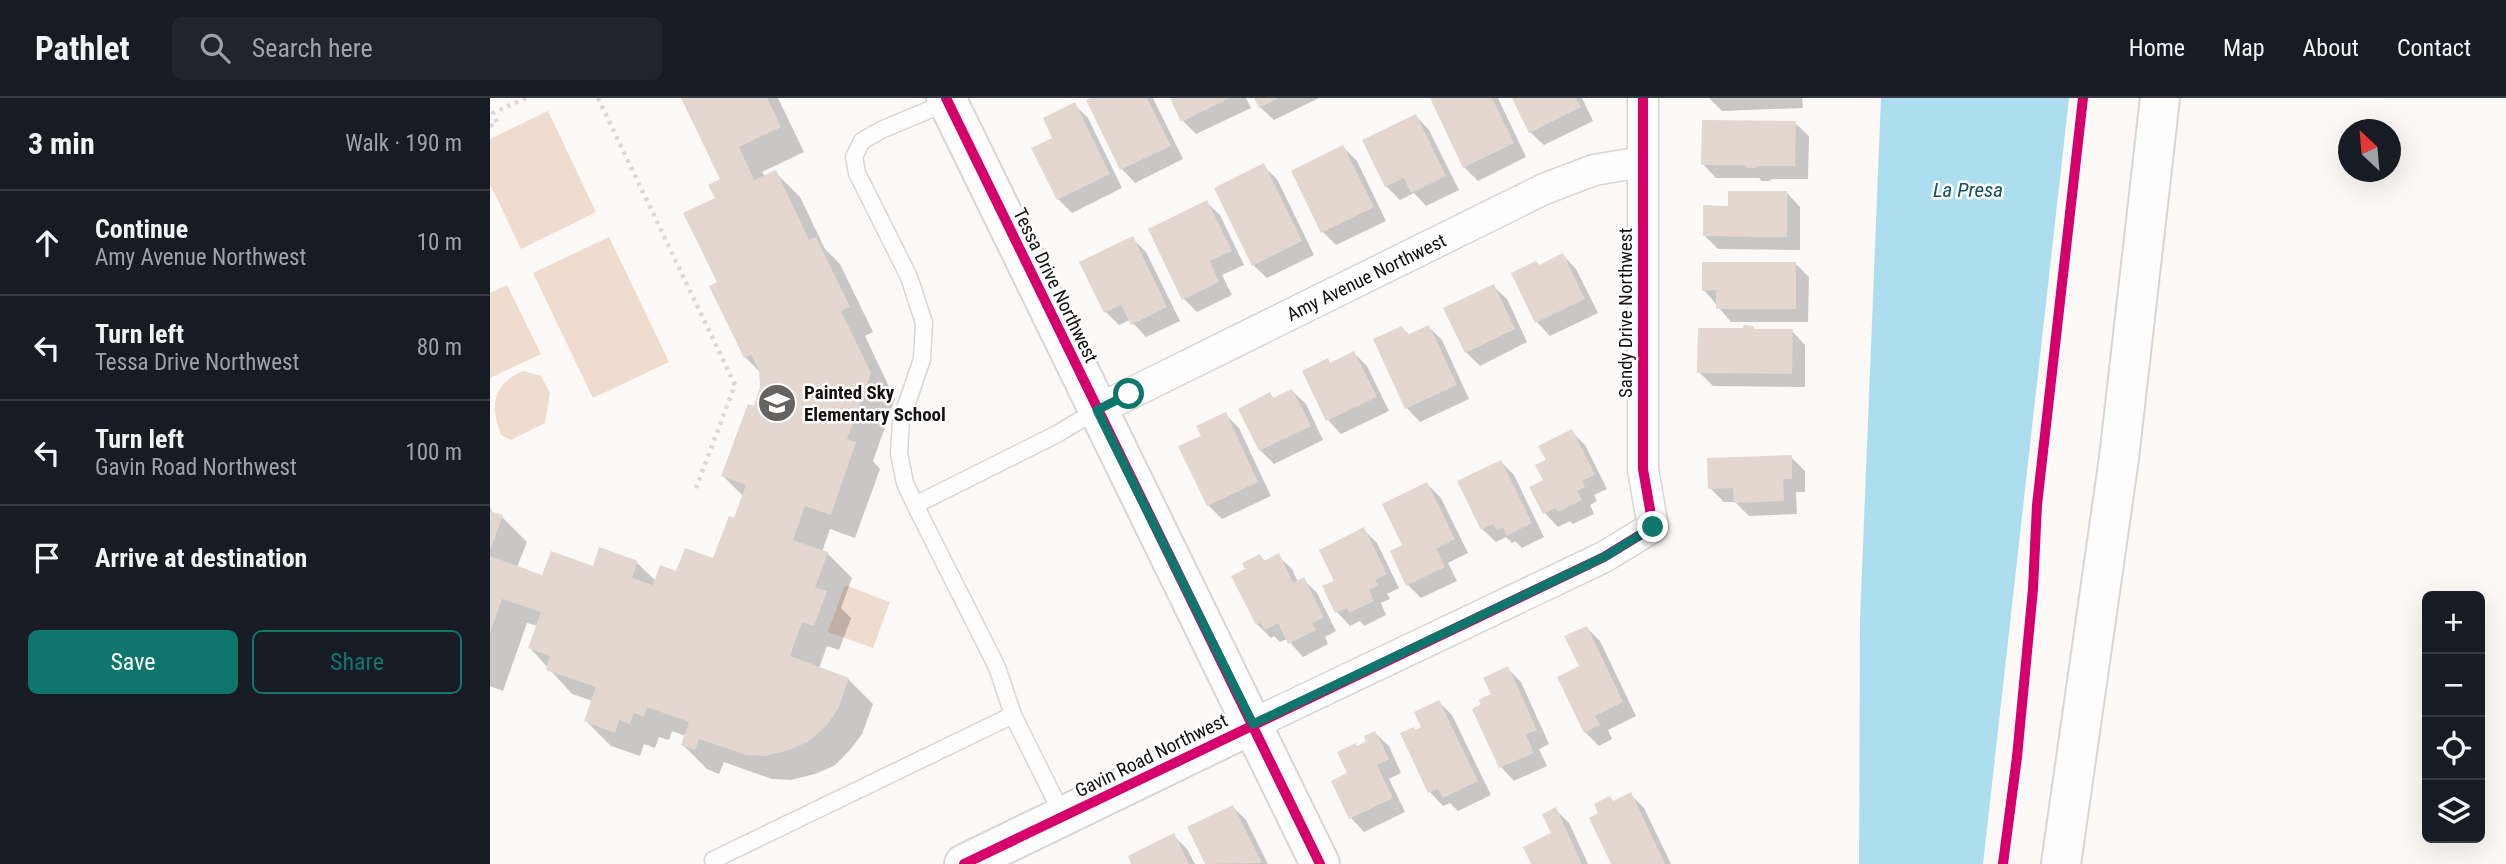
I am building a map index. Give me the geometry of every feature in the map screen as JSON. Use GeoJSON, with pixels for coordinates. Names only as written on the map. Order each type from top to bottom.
{"type":"FeatureCollection","features":[{"type":"Feature","properties":{"kind":"main road"},"geometry":{"type":"LineString","coordinates":[[2061,864],[2119,458],[2160,98]]}},
{"type":"Feature","properties":{"kind":"main road","name":"Tessa Drive Northwest"},"geometry":{"type":"LineString","coordinates":[[950,99],[1097,410],[1320,864]]}},
{"type":"Feature","properties":{"kind":"main road","name":"Gavin Road Northwest"},"geometry":{"type":"LineString","coordinates":[[964,864],[1253,724]]}},
{"type":"Feature","properties":{"kind":"street","name":"Sandy Drive Northwest"},"geometry":{"type":"LineString","coordinates":[[1643,98],[1643,469],[1653,527]]}},
{"type":"Feature","properties":{"kind":"street","name":"Amy Avenue Northwest"},"geometry":{"type":"LineString","coordinates":[[1097,410],[1544,189],[1594,170],[1642,162]]}},
{"type":"Feature","properties":{"kind":"street","name":"Gavin Road Northwest"},"geometry":{"type":"LineString","coordinates":[[1253,724],[1604,557],[1653,527]]}},
{"type":"Feature","properties":{"kind":"lane"},"geometry":{"type":"LineString","coordinates":[[950,99],[862,141],[854,157],[857,173],[909,277],[925,323],[922,359],[901,421],[899,453],[905,483],[997,667],[1013,715],[1063,817]]}},
{"type":"Feature","properties":{"kind":"lane"},"geometry":{"type":"LineString","coordinates":[[915,505],[1057,434],[1097,410]]}},
{"type":"Feature","properties":{"kind":"lane"},"geometry":{"type":"LineString","coordinates":[[711,863],[1013,715]]}},
{"type":"Feature","properties":{"kind":"path"},"geometry":{"type":"LineString","coordinates":[[490,126],[497,123],[493,113],[526,98]]}},
{"type":"Feature","properties":{"kind":"path"},"geometry":{"type":"LineString","coordinates":[[598,98],[735,385],[695,488]]}},
{"type":"Feature","properties":{"kind":"shaded area"},"geometry":{"type":"Polygon","coordinates":[[[548,111],[596,212],[521,249],[490,184],[490,139],[548,111]]]}},
{"type":"Feature","properties":{"kind":"shaded area"},"geometry":{"type":"Polygon","coordinates":[[[609,237],[669,362],[593,398],[533,273],[609,237]]]}},
{"type":"Feature","properties":{"kind":"shaded area"},"geometry":{"type":"Polygon","coordinates":[[[507,285],[541,354],[490,378],[490,293],[507,285]]]}},
{"type":"Feature","properties":{"kind":"shaded area"},"geometry":{"type":"Polygon","coordinates":[[[523,371],[541,376],[550,393],[545,423],[511,440],[501,435],[495,415],[496,397],[505,382],[523,371]]]}},
{"type":"Feature","properties":{"kind":"shaded area"},"geometry":{"type":"Polygon","coordinates":[[[845,585],[890,602],[873,648],[828,632],[845,585]]]}},
{"type":"Feature","properties":{"kind":"water","name":"La Presa"},"geometry":{"type":"Polygon","coordinates":[[[1881,98],[2069,98],[1983,864],[1859,864],[1860,620],[1881,98]]]}},
{"type":"Feature","properties":{"kind":"building"},"geometry":{"type":"Polygon","coordinates":[[[681,98],[767,98],[781,127],[739,147],[754,180],[776,170],[809,240],[816,237],[850,307],[841,311],[871,373],[847,439],[856,442],[831,515],[805,506],[793,540],[828,552],[815,588],[827,591],[814,626],[802,622],[790,656],[849,678],[838,709],[826,726],[809,741],[790,750],[765,756],[746,755],[699,739],[695,750],[681,745],[689,722],[647,707],[644,717],[634,713],[630,724],[619,720],[615,733],[584,721],[596,687],[546,670],[550,656],[528,648],[541,612],[502,599],[490,633],[490,556],[542,575],[551,551],[593,566],[599,547],[638,561],[632,578],[653,585],[660,565],[676,571],[685,548],[713,558],[729,516],[734,518],[746,485],[721,476],[748,404],[754,406],[760,387],[759,370],[751,355],[744,358],[709,286],[717,282],[683,213],[715,198],[708,185],[720,179],[681,98]]]}},
{"type":"Feature","properties":{"kind":"building"},"geometry":{"type":"Polygon","coordinates":[[[1147,98],[1171,146],[1120,170],[1086,100],[1147,98]]]}},
{"type":"Feature","properties":{"kind":"building"},"geometry":{"type":"Polygon","coordinates":[[[1170,98],[1230,98],[1181,122],[1170,98]]]}},
{"type":"Feature","properties":{"kind":"building"},"geometry":{"type":"Polygon","coordinates":[[[1254,98],[1279,98],[1259,108],[1254,98]]]}},
{"type":"Feature","properties":{"kind":"building"},"geometry":{"type":"Polygon","coordinates":[[[1430,98],[1492,98],[1514,143],[1463,168],[1430,98]]]}},
{"type":"Feature","properties":{"kind":"building"},"geometry":{"type":"Polygon","coordinates":[[[1512,98],[1576,98],[1581,107],[1529,133],[1512,98]]]}},
{"type":"Feature","properties":{"kind":"building"},"geometry":{"type":"Polygon","coordinates":[[[1075,102],[1110,174],[1057,200],[1031,148],[1052,138],[1043,118],[1075,102]]]}},
{"type":"Feature","properties":{"kind":"building"},"geometry":{"type":"Polygon","coordinates":[[[1416,114],[1446,176],[1411,193],[1404,178],[1385,187],[1362,140],[1416,114]]]}},
{"type":"Feature","properties":{"kind":"building"},"geometry":{"type":"Polygon","coordinates":[[[1702,120],[1796,121],[1795,166],[1747,168],[1745,165],[1701,165],[1702,120]]]}},
{"type":"Feature","properties":{"kind":"building"},"geometry":{"type":"Polygon","coordinates":[[[1343,145],[1374,207],[1321,233],[1291,171],[1343,145]]]}},
{"type":"Feature","properties":{"kind":"building"},"geometry":{"type":"Polygon","coordinates":[[[1264,163],[1302,241],[1252,266],[1214,188],[1264,163]]]}},
{"type":"Feature","properties":{"kind":"building"},"geometry":{"type":"Polygon","coordinates":[[[1728,191],[1787,191],[1787,237],[1703,236],[1703,205],[1728,206],[1728,191]]]}},
{"type":"Feature","properties":{"kind":"building"},"geometry":{"type":"Polygon","coordinates":[[[1207,200],[1232,251],[1210,261],[1219,282],[1182,300],[1148,229],[1207,200]]]}},
{"type":"Feature","properties":{"kind":"building"},"geometry":{"type":"Polygon","coordinates":[[[1133,236],[1167,307],[1131,325],[1121,305],[1104,313],[1079,262],[1133,236]]]}},
{"type":"Feature","properties":{"kind":"building"},"geometry":{"type":"Polygon","coordinates":[[[1563,253],[1585,299],[1535,323],[1511,273],[1536,261],[1539,265],[1563,253]]]}},
{"type":"Feature","properties":{"kind":"building"},"geometry":{"type":"Polygon","coordinates":[[[1702,262],[1796,262],[1796,309],[1716,309],[1716,290],[1702,291],[1702,262]]]}},
{"type":"Feature","properties":{"kind":"building"},"geometry":{"type":"Polygon","coordinates":[[[1494,284],[1515,329],[1465,353],[1443,308],[1494,284]]]}},
{"type":"Feature","properties":{"kind":"building"},"geometry":{"type":"Polygon","coordinates":[[[1429,325],[1457,385],[1405,409],[1373,339],[1402,326],[1407,335],[1429,325]]]}},
{"type":"Feature","properties":{"kind":"building"},"geometry":{"type":"Polygon","coordinates":[[[1745,325],[1755,329],[1793,329],[1792,374],[1697,373],[1698,328],[1742,328],[1745,325]]]}},
{"type":"Feature","properties":{"kind":"building"},"geometry":{"type":"Polygon","coordinates":[[[1354,351],[1377,397],[1326,421],[1302,371],[1328,358],[1330,363],[1354,351]]]}},
{"type":"Feature","properties":{"kind":"building"},"geometry":{"type":"Polygon","coordinates":[[[1292,389],[1311,426],[1259,451],[1238,409],[1270,392],[1273,398],[1292,389]]]}},
{"type":"Feature","properties":{"kind":"building"},"geometry":{"type":"Polygon","coordinates":[[[1226,412],[1258,482],[1207,506],[1178,446],[1201,436],[1196,426],[1226,412]]]}},
{"type":"Feature","properties":{"kind":"building"},"geometry":{"type":"Polygon","coordinates":[[[1572,429],[1595,475],[1582,481],[1585,487],[1577,491],[1582,500],[1558,512],[1556,508],[1543,514],[1529,487],[1543,480],[1535,465],[1546,460],[1538,446],[1572,429]]]}},
{"type":"Feature","properties":{"kind":"building"},"geometry":{"type":"Polygon","coordinates":[[[1792,455],[1792,479],[1783,479],[1784,501],[1734,503],[1733,488],[1708,489],[1707,458],[1792,455]]]}},
{"type":"Feature","properties":{"kind":"building"},"geometry":{"type":"Polygon","coordinates":[[[1501,460],[1532,523],[1507,536],[1503,527],[1497,531],[1493,524],[1481,530],[1457,481],[1501,460]]]}},
{"type":"Feature","properties":{"kind":"building"},"geometry":{"type":"Polygon","coordinates":[[[1427,482],[1455,539],[1436,549],[1445,567],[1406,586],[1390,551],[1402,545],[1382,504],[1427,482]]]}},
{"type":"Feature","properties":{"kind":"building"},"geometry":{"type":"Polygon","coordinates":[[[490,511],[503,515],[490,550],[490,511]]]}},
{"type":"Feature","properties":{"kind":"building"},"geometry":{"type":"Polygon","coordinates":[[[1364,527],[1387,574],[1375,580],[1378,585],[1369,590],[1374,601],[1349,613],[1347,608],[1335,613],[1322,586],[1334,581],[1319,550],[1364,527]]]}},
{"type":"Feature","properties":{"kind":"building"},"geometry":{"type":"Polygon","coordinates":[[[1279,553],[1293,583],[1304,577],[1324,618],[1312,623],[1316,630],[1288,644],[1278,623],[1265,630],[1261,623],[1256,625],[1231,576],[1245,569],[1242,563],[1260,554],[1264,561],[1279,553]]]}},
{"type":"Feature","properties":{"kind":"building"},"geometry":{"type":"Polygon","coordinates":[[[1587,626],[1623,702],[1595,716],[1600,725],[1584,733],[1557,677],[1579,666],[1564,636],[1587,626]]]}},
{"type":"Feature","properties":{"kind":"building"},"geometry":{"type":"Polygon","coordinates":[[[1508,666],[1537,730],[1526,735],[1534,753],[1499,768],[1472,709],[1481,704],[1478,700],[1491,694],[1483,678],[1508,666]]]}},
{"type":"Feature","properties":{"kind":"building"},"geometry":{"type":"Polygon","coordinates":[[[1439,700],[1478,781],[1443,798],[1438,789],[1428,793],[1400,733],[1421,727],[1414,712],[1439,700]]]}},
{"type":"Feature","properties":{"kind":"building"},"geometry":{"type":"Polygon","coordinates":[[[1375,731],[1389,759],[1377,765],[1393,798],[1349,819],[1331,781],[1347,773],[1337,752],[1356,743],[1357,746],[1366,741],[1364,736],[1375,731]]]}},
{"type":"Feature","properties":{"kind":"building"},"geometry":{"type":"Polygon","coordinates":[[[1631,792],[1665,864],[1611,864],[1589,818],[1598,813],[1594,804],[1610,796],[1613,801],[1631,792]]]}},
{"type":"Feature","properties":{"kind":"building"},"geometry":{"type":"Polygon","coordinates":[[[1233,805],[1262,863],[1205,864],[1187,827],[1233,805]]]}},
{"type":"Feature","properties":{"kind":"building"},"geometry":{"type":"Polygon","coordinates":[[[1556,807],[1582,864],[1531,864],[1523,847],[1551,833],[1542,814],[1556,807]]]}},
{"type":"Feature","properties":{"kind":"building"},"geometry":{"type":"Polygon","coordinates":[[[1174,833],[1189,864],[1131,864],[1128,856],[1174,833]]]}},
{"type":"Feature","properties":{"kind":"cycle path"},"geometry":{"type":"LineString","coordinates":[[946,98],[1320,864]]}},
{"type":"Feature","properties":{"kind":"cycle path"},"geometry":{"type":"LineString","coordinates":[[964,864],[1604,557],[1653,527],[1643,469],[1643,98]]}},
{"type":"Feature","properties":{"kind":"cycle path"},"geometry":{"type":"LineString","coordinates":[[2003,864],[2017,757],[2033,589],[2037,505],[2083,98]]}},
{"type":"Feature","properties":{"kind":"place","name":"Painted Sky Elementary School"},"geometry":{"type":"Point","coordinates":[777,403]}},
{"type":"Feature","properties":{"kind":"route"},"geometry":{"type":"LineString","coordinates":[[1129,394],[1097,410],[1253,724],[1604,557],[1653,527]]}}]}
